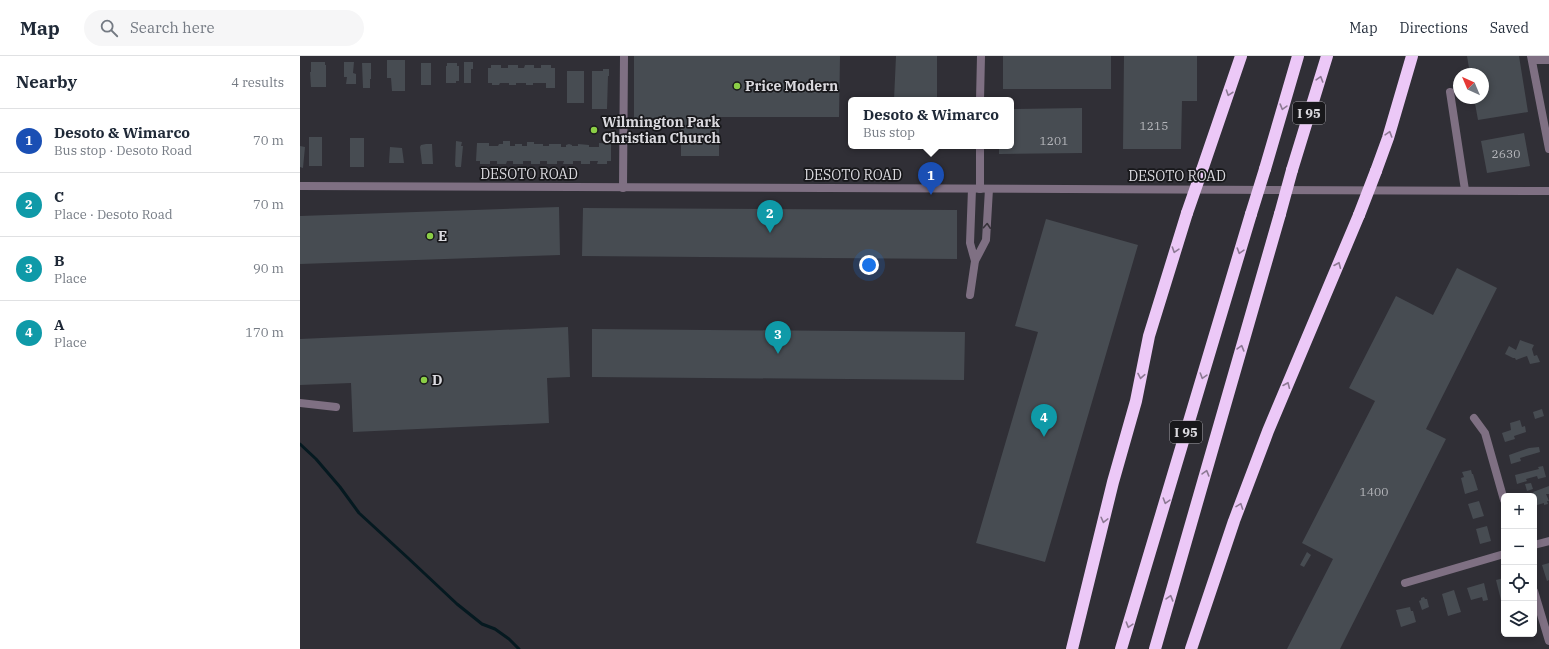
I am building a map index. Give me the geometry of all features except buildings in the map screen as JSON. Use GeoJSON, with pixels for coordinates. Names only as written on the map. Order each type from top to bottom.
{"type":"FeatureCollection","features":[{"type":"Feature","properties":{"kind":"highway"},"geometry":{"type":"LineString","coordinates":[[1072,649],[1113,482],[1136,401],[1149,336],[1187,213],[1241,56]]}},
{"type":"Feature","properties":{"kind":"highway","name":"I 95"},"geometry":{"type":"LineString","coordinates":[[1121,649],[1298,56]]}},
{"type":"Feature","properties":{"kind":"highway","name":"I 95"},"geometry":{"type":"LineString","coordinates":[[1155,649],[1326,56]]}},
{"type":"Feature","properties":{"kind":"highway"},"geometry":{"type":"LineString","coordinates":[[1192,649],[1234,521],[1268,431],[1376,171],[1388,138],[1412,56]]}},
{"type":"Feature","properties":{"kind":"highway"},"geometry":{"type":"LineString","coordinates":[[1198,649],[1234,521]]}},
{"type":"Feature","properties":{"kind":"street"},"geometry":{"type":"LineString","coordinates":[[623,188],[624,56]]}},
{"type":"Feature","properties":{"kind":"street"},"geometry":{"type":"LineString","coordinates":[[980,97],[981,56]]}},
{"type":"Feature","properties":{"kind":"street"},"geometry":{"type":"LineString","coordinates":[[1549,60],[1532,58],[1549,149]]}},
{"type":"Feature","properties":{"kind":"street"},"geometry":{"type":"LineString","coordinates":[[1450,92],[1464,190]]}},
{"type":"Feature","properties":{"kind":"street"},"geometry":{"type":"LineString","coordinates":[[975,261],[970,243],[980,149]]}},
{"type":"Feature","properties":{"kind":"street","name":"DESOTO ROAD"},"geometry":{"type":"LineString","coordinates":[[300,186],[1549,191]]}},
{"type":"Feature","properties":{"kind":"street"},"geometry":{"type":"LineString","coordinates":[[970,295],[975,261],[986,240],[989,189]]}},
{"type":"Feature","properties":{"kind":"street"},"geometry":{"type":"LineString","coordinates":[[300,403],[336,407]]}},
{"type":"Feature","properties":{"kind":"street"},"geometry":{"type":"LineString","coordinates":[[1474,418],[1485,433],[1502,493]]}},
{"type":"Feature","properties":{"kind":"street"},"geometry":{"type":"LineString","coordinates":[[1537,545],[1549,541]]}},
{"type":"Feature","properties":{"kind":"street"},"geometry":{"type":"LineString","coordinates":[[1405,583],[1501,555]]}},
{"type":"Feature","properties":{"kind":"street"},"geometry":{"type":"LineString","coordinates":[[1537,601],[1548,641]]}},
{"type":"Feature","properties":{"kind":"waterway"},"geometry":{"type":"LineString","coordinates":[[300,444],[316,459],[340,487],[359,513],[457,604],[482,624],[495,629],[509,639],[519,649]]}},
{"type":"Feature","properties":{"kind":"place","name":"Price Modern"},"geometry":{"type":"Point","coordinates":[737,86]}},
{"type":"Feature","properties":{"kind":"place","name":"Wilmington Park Christian Church"},"geometry":{"type":"Point","coordinates":[594,130]}},
{"type":"Feature","properties":{"kind":"place","name":"Desoto & Wimarco"},"geometry":{"type":"Point","coordinates":[931,195]}},
{"type":"Feature","properties":{"kind":"place","name":"C"},"geometry":{"type":"Point","coordinates":[770,233]}},
{"type":"Feature","properties":{"kind":"place","name":"E"},"geometry":{"type":"Point","coordinates":[430,236]}},
{"type":"Feature","properties":{"kind":"place","name":"B"},"geometry":{"type":"Point","coordinates":[778,354]}},
{"type":"Feature","properties":{"kind":"place","name":"D"},"geometry":{"type":"Point","coordinates":[424,380]}},
{"type":"Feature","properties":{"kind":"place","name":"A"},"geometry":{"type":"Point","coordinates":[1044,437]}}]}
